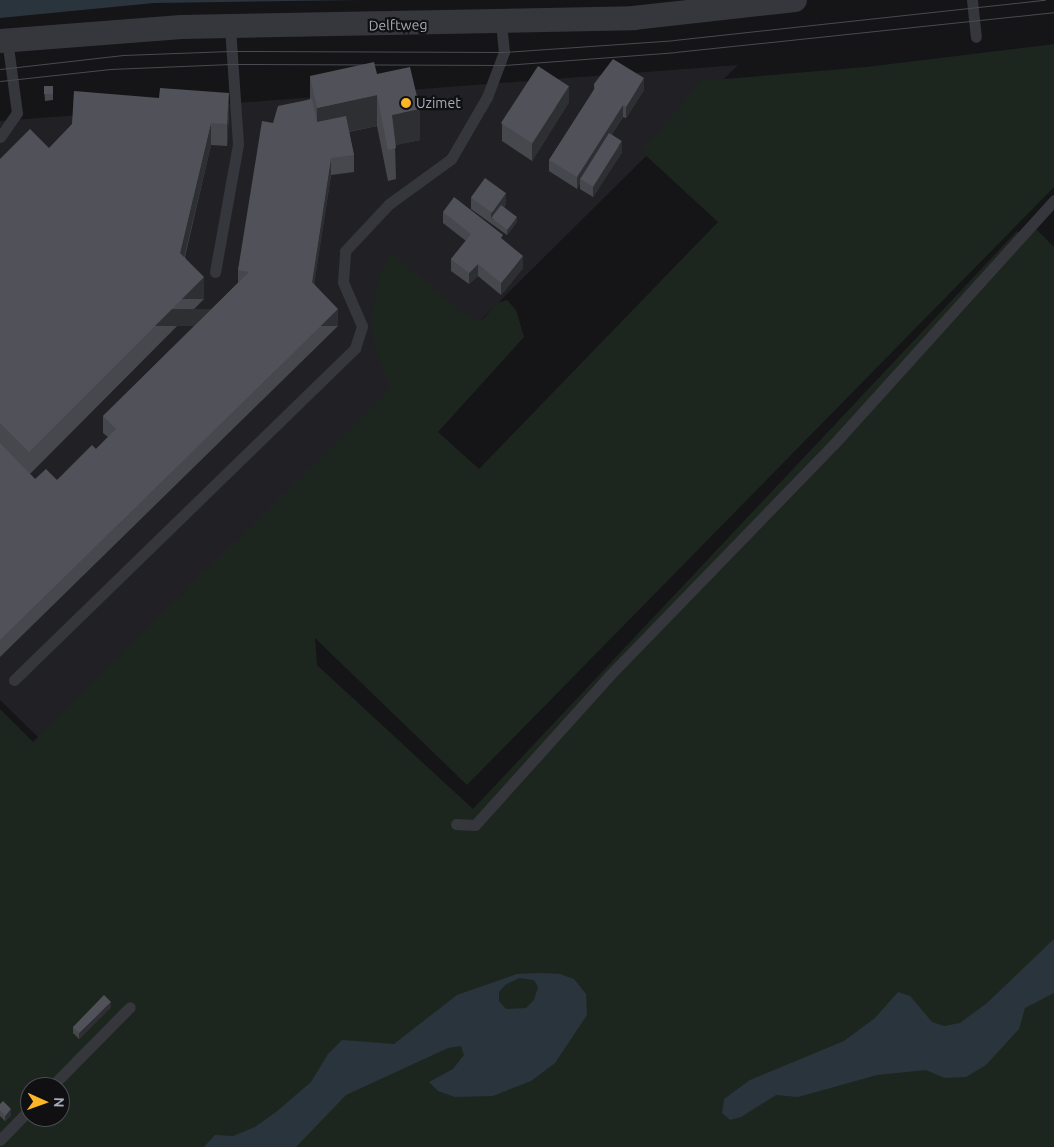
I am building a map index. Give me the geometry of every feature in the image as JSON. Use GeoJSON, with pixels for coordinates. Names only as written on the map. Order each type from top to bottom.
{"type":"FeatureCollection","features":[{"type":"Feature","properties":{"kind":"street","name":"Delftweg"},"geometry":{"type":"LineString","coordinates":[[4,40],[96,31],[230,26],[633,18],[795,0]]}},
{"type":"Feature","properties":{"kind":"lane"},"geometry":{"type":"LineString","coordinates":[[972,0],[976,37]]}},
{"type":"Feature","properties":{"kind":"lane"},"geometry":{"type":"LineString","coordinates":[[14,680],[355,348],[362,326],[343,282],[346,251],[389,204],[451,159],[487,98],[504,52],[501,22]]}},
{"type":"Feature","properties":{"kind":"lane"},"geometry":{"type":"LineString","coordinates":[[215,272],[238,144],[230,26]]}},
{"type":"Feature","properties":{"kind":"lane"},"geometry":{"type":"LineString","coordinates":[[0,137],[17,113],[4,40]]}},
{"type":"Feature","properties":{"kind":"lane"},"geometry":{"type":"LineString","coordinates":[[456,824],[476,825],[609,676],[833,445],[1054,200]]}},
{"type":"Feature","properties":{"kind":"lane"},"geometry":{"type":"LineString","coordinates":[[62,1077],[130,1006]]}},
{"type":"Feature","properties":{"kind":"lane"},"geometry":{"type":"LineString","coordinates":[[0,1140],[20,1119]]}},
{"type":"Feature","properties":{"kind":"shaded area"},"geometry":{"type":"Polygon","coordinates":[[[0,0],[362,0],[154,3],[0,18],[0,0]]]}},
{"type":"Feature","properties":{"kind":"shaded area"},"geometry":{"type":"Polygon","coordinates":[[[1054,44],[1054,187],[467,785],[315,638],[317,665],[473,809],[1017,231],[1025,238],[1035,228],[1054,247],[1054,1147],[0,1147],[0,709],[33,742],[391,388],[374,345],[372,319],[378,279],[391,253],[462,313],[477,321],[483,319],[497,303],[507,300],[516,310],[524,337],[438,432],[479,469],[718,222],[642,152],[701,81],[866,67],[1054,44]]]}},
{"type":"Feature","properties":{"kind":"shaded area"},"geometry":{"type":"Polygon","coordinates":[[[738,65],[393,407],[45,744],[0,700],[0,121],[738,65]]]}},
{"type":"Feature","properties":{"kind":"shaded area"},"geometry":{"type":"Polygon","coordinates":[[[1054,939],[1054,993],[1025,1008],[1019,1029],[986,1065],[966,1077],[945,1078],[926,1070],[877,1075],[798,1097],[776,1095],[741,1117],[730,1120],[722,1113],[724,1099],[750,1080],[844,1041],[875,1018],[898,992],[910,996],[932,1022],[944,1026],[960,1023],[987,1003],[1054,939]]]}},
{"type":"Feature","properties":{"kind":"shaded area"},"geometry":{"type":"Polygon","coordinates":[[[517,974],[560,974],[574,979],[586,994],[587,1015],[555,1063],[531,1081],[493,1096],[455,1097],[438,1091],[429,1082],[453,1069],[464,1055],[461,1046],[448,1048],[346,1095],[296,1147],[204,1147],[215,1135],[233,1136],[255,1127],[276,1112],[311,1082],[328,1054],[342,1040],[394,1044],[457,995],[517,974]],[[519,978],[505,985],[499,992],[499,1001],[506,1009],[526,1008],[534,1000],[538,987],[534,980],[519,978]]]}},
{"type":"Feature","properties":{"kind":"building"},"geometry":{"type":"Polygon","coordinates":[[[613,59],[644,78],[626,107],[623,105],[577,177],[549,160],[595,88],[594,84],[613,59]]]}},
{"type":"Feature","properties":{"kind":"building"},"geometry":{"type":"Polygon","coordinates":[[[374,62],[377,74],[410,67],[420,109],[392,115],[396,148],[388,150],[377,95],[317,108],[310,76],[374,62]]]}},
{"type":"Feature","properties":{"kind":"building"},"geometry":{"type":"Polygon","coordinates":[[[538,66],[569,86],[532,143],[501,123],[538,66]]]}},
{"type":"Feature","properties":{"kind":"building"},"geometry":{"type":"Polygon","coordinates":[[[44,86],[53,86],[53,94],[44,94],[44,86]]]}},
{"type":"Feature","properties":{"kind":"building"},"geometry":{"type":"Polygon","coordinates":[[[160,88],[229,93],[227,124],[211,123],[180,253],[204,277],[29,452],[0,423],[0,159],[30,129],[49,148],[72,124],[74,91],[159,98],[160,88]]]}},
{"type":"Feature","properties":{"kind":"building"},"geometry":{"type":"Polygon","coordinates":[[[312,99],[317,122],[346,116],[354,155],[331,158],[312,282],[338,309],[0,640],[0,443],[35,479],[46,469],[57,480],[92,445],[96,449],[116,429],[103,416],[249,272],[238,270],[262,121],[273,123],[278,106],[312,99]]]}},
{"type":"Feature","properties":{"kind":"building"},"geometry":{"type":"Polygon","coordinates":[[[609,133],[622,141],[593,187],[580,179],[609,133]]]}},
{"type":"Feature","properties":{"kind":"building"},"geometry":{"type":"Polygon","coordinates":[[[485,178],[506,193],[492,213],[471,197],[485,178]]]}},
{"type":"Feature","properties":{"kind":"building"},"geometry":{"type":"Polygon","coordinates":[[[454,197],[503,235],[501,238],[523,256],[501,283],[478,264],[469,273],[451,259],[471,234],[443,212],[454,197]]]}},
{"type":"Feature","properties":{"kind":"building"},"geometry":{"type":"Polygon","coordinates":[[[501,205],[517,217],[507,230],[491,218],[501,205]]]}},
{"type":"Feature","properties":{"kind":"building"},"geometry":{"type":"Polygon","coordinates":[[[104,995],[111,1002],[79,1033],[73,1027],[104,995]]]}},
{"type":"Feature","properties":{"kind":"building"},"geometry":{"type":"Polygon","coordinates":[[[3,1101],[11,1109],[5,1116],[0,1110],[0,1104],[3,1101]]]}},
{"type":"Feature","properties":{"kind":"tram line"},"geometry":{"type":"LineString","coordinates":[[0,69],[123,55],[230,51],[504,52],[674,40],[1045,0]]}},
{"type":"Feature","properties":{"kind":"tram line"},"geometry":{"type":"LineString","coordinates":[[0,81],[110,69],[231,64],[504,65],[675,52],[1054,12]]}},
{"type":"Feature","properties":{"kind":"place","name":"Uzimet"},"geometry":{"type":"Point","coordinates":[406,103]}}]}
